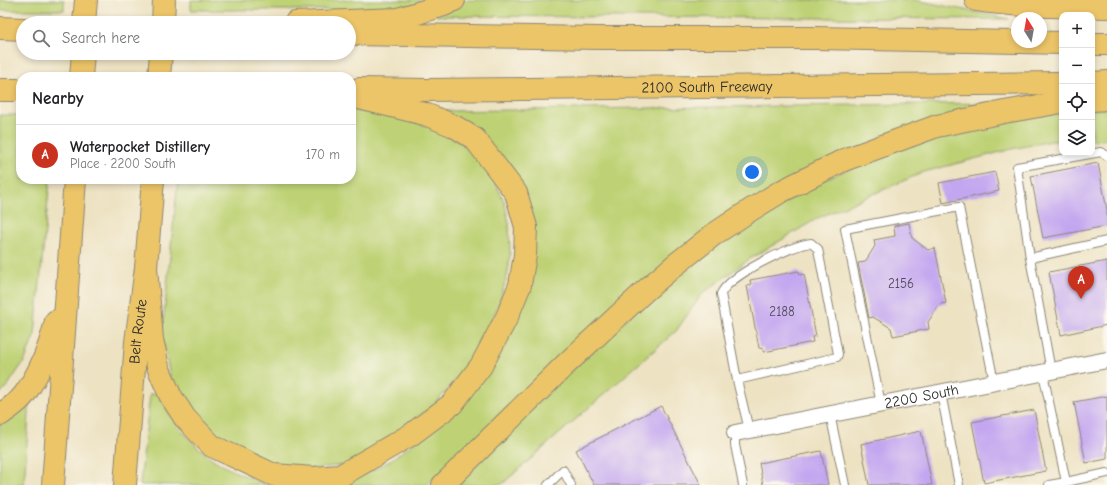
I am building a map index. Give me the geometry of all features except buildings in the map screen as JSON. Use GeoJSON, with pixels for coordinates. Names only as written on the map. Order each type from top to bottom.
{"type":"FeatureCollection","features":[{"type":"Feature","properties":{"kind":"highway"},"geometry":{"type":"LineString","coordinates":[[85,16],[86,0]]}},
{"type":"Feature","properties":{"kind":"highway"},"geometry":{"type":"LineString","coordinates":[[163,16],[164,0]]}},
{"type":"Feature","properties":{"kind":"highway"},"geometry":{"type":"LineString","coordinates":[[356,21],[398,19],[444,6],[454,0]]}},
{"type":"Feature","properties":{"kind":"highway"},"geometry":{"type":"LineString","coordinates":[[976,0],[1027,5],[1107,6]]}},
{"type":"Feature","properties":{"kind":"highway"},"geometry":{"type":"LineString","coordinates":[[0,28],[16,29]]}},
{"type":"Feature","properties":{"kind":"highway"},"geometry":{"type":"LineString","coordinates":[[356,34],[599,38],[816,38],[1011,42]]}},
{"type":"Feature","properties":{"kind":"highway"},"geometry":{"type":"LineString","coordinates":[[1047,43],[1059,43]]}},
{"type":"Feature","properties":{"kind":"highway"},"geometry":{"type":"LineString","coordinates":[[1095,44],[1107,44]]}},
{"type":"Feature","properties":{"kind":"highway"},"geometry":{"type":"LineString","coordinates":[[81,72],[82,60]]}},
{"type":"Feature","properties":{"kind":"highway"},"geometry":{"type":"LineString","coordinates":[[159,72],[160,60]]}},
{"type":"Feature","properties":{"kind":"highway"},"geometry":{"type":"LineString","coordinates":[[1095,82],[1107,82]]}},
{"type":"Feature","properties":{"kind":"highway","name":"2100 South Freeway"},"geometry":{"type":"LineString","coordinates":[[356,89],[427,90],[1059,83]]}},
{"type":"Feature","properties":{"kind":"highway"},"geometry":{"type":"LineString","coordinates":[[0,90],[16,90]]}},
{"type":"Feature","properties":{"kind":"highway"},"geometry":{"type":"LineString","coordinates":[[146,268],[152,339],[158,367],[170,395],[185,418],[212,446],[274,475],[313,478],[340,476],[412,434],[452,404],[481,366],[507,318],[520,285],[525,255],[526,227],[516,193],[475,139],[454,126],[425,114],[356,97]]}},
{"type":"Feature","properties":{"kind":"highway"},"geometry":{"type":"LineString","coordinates":[[1095,100],[1107,99]]}},
{"type":"Feature","properties":{"kind":"highway"},"geometry":{"type":"LineString","coordinates":[[442,485],[566,364],[646,290],[675,265],[714,235],[780,192],[844,160],[937,126],[1059,103]]}},
{"type":"Feature","properties":{"kind":"highway"},"geometry":{"type":"LineString","coordinates":[[53,485],[75,184]]}},
{"type":"Feature","properties":{"kind":"highway","name":"Belt Route"},"geometry":{"type":"LineString","coordinates":[[125,485],[136,342],[146,268],[153,184]]}},
{"type":"Feature","properties":{"kind":"highway"},"geometry":{"type":"LineString","coordinates":[[0,415],[23,396],[37,374],[51,342],[69,265]]}},
{"type":"Feature","properties":{"kind":"street","name":"2200 South"},"geometry":{"type":"LineString","coordinates":[[742,432],[1107,360]]}},
{"type":"Feature","properties":{"kind":"lane"},"geometry":{"type":"LineString","coordinates":[[1066,482],[1047,372],[1017,167],[1101,152],[1107,156]]}},
{"type":"Feature","properties":{"kind":"lane"},"geometry":{"type":"LineString","coordinates":[[881,404],[845,229],[860,226],[959,207],[994,382]]}},
{"type":"Feature","properties":{"kind":"lane"},"geometry":{"type":"LineString","coordinates":[[1030,258],[1107,241]]}},
{"type":"Feature","properties":{"kind":"lane"},"geometry":{"type":"LineString","coordinates":[[737,380],[837,357],[838,354],[818,249],[812,243],[802,244],[780,253],[749,269],[723,289],[721,294],[737,380],[742,432],[734,445],[743,485]]}},
{"type":"Feature","properties":{"kind":"lane"},"geometry":{"type":"LineString","coordinates":[[941,393],[959,485]]}},
{"type":"Feature","properties":{"kind":"lane"},"geometry":{"type":"LineString","coordinates":[[830,414],[845,485]]}},
{"type":"Feature","properties":{"kind":"lane"},"geometry":{"type":"LineString","coordinates":[[548,485],[563,470],[572,485]]}},
{"type":"Feature","properties":{"kind":"lane"},"geometry":{"type":"LineString","coordinates":[[1049,485],[1107,473]]}},
{"type":"Feature","properties":{"kind":"green space"},"geometry":{"type":"Polygon","coordinates":[[[0,0],[64,0],[64,10],[0,10],[0,0]]]}},
{"type":"Feature","properties":{"kind":"green space"},"geometry":{"type":"Polygon","coordinates":[[[191,0],[430,0],[417,5],[362,10],[191,10],[191,0]]]}},
{"type":"Feature","properties":{"kind":"green space"},"geometry":{"type":"Polygon","coordinates":[[[462,0],[915,0],[1009,19],[436,16],[462,0]]]}},
{"type":"Feature","properties":{"kind":"green space"},"geometry":{"type":"Polygon","coordinates":[[[995,103],[889,134],[612,311],[427,485],[334,485],[359,477],[388,462],[426,434],[503,334],[528,219],[446,111],[995,103]]]}},
{"type":"Feature","properties":{"kind":"green space"},"geometry":{"type":"Polygon","coordinates":[[[1107,108],[1107,139],[1095,140],[1095,110],[1107,108]]]}},
{"type":"Feature","properties":{"kind":"green space"},"geometry":{"type":"Polygon","coordinates":[[[356,111],[392,115],[447,132],[475,154],[492,176],[504,201],[509,223],[510,255],[508,273],[498,306],[481,341],[457,378],[432,407],[350,464],[290,472],[230,453],[172,387],[162,335],[177,184],[356,184],[356,111]]]}},
{"type":"Feature","properties":{"kind":"green space"},"geometry":{"type":"Polygon","coordinates":[[[1059,112],[1059,141],[1051,141],[1012,149],[924,172],[818,218],[748,260],[702,294],[676,331],[501,485],[450,485],[663,285],[715,244],[818,182],[889,152],[984,125],[1059,112]]]}},
{"type":"Feature","properties":{"kind":"green space"},"geometry":{"type":"Polygon","coordinates":[[[0,115],[16,115],[16,184],[50,184],[35,334],[25,360],[0,394],[0,115]]]}},
{"type":"Feature","properties":{"kind":"green space"},"geometry":{"type":"Polygon","coordinates":[[[150,394],[160,395],[175,422],[195,445],[207,455],[233,471],[259,482],[271,485],[140,485],[150,394]]]}},
{"type":"Feature","properties":{"kind":"green space"},"geometry":{"type":"Polygon","coordinates":[[[30,399],[24,485],[0,485],[0,423],[30,399]]]}},
{"type":"Feature","properties":{"kind":"place","name":"Waterpocket Distillery"},"geometry":{"type":"Point","coordinates":[1081,299]}}]}
